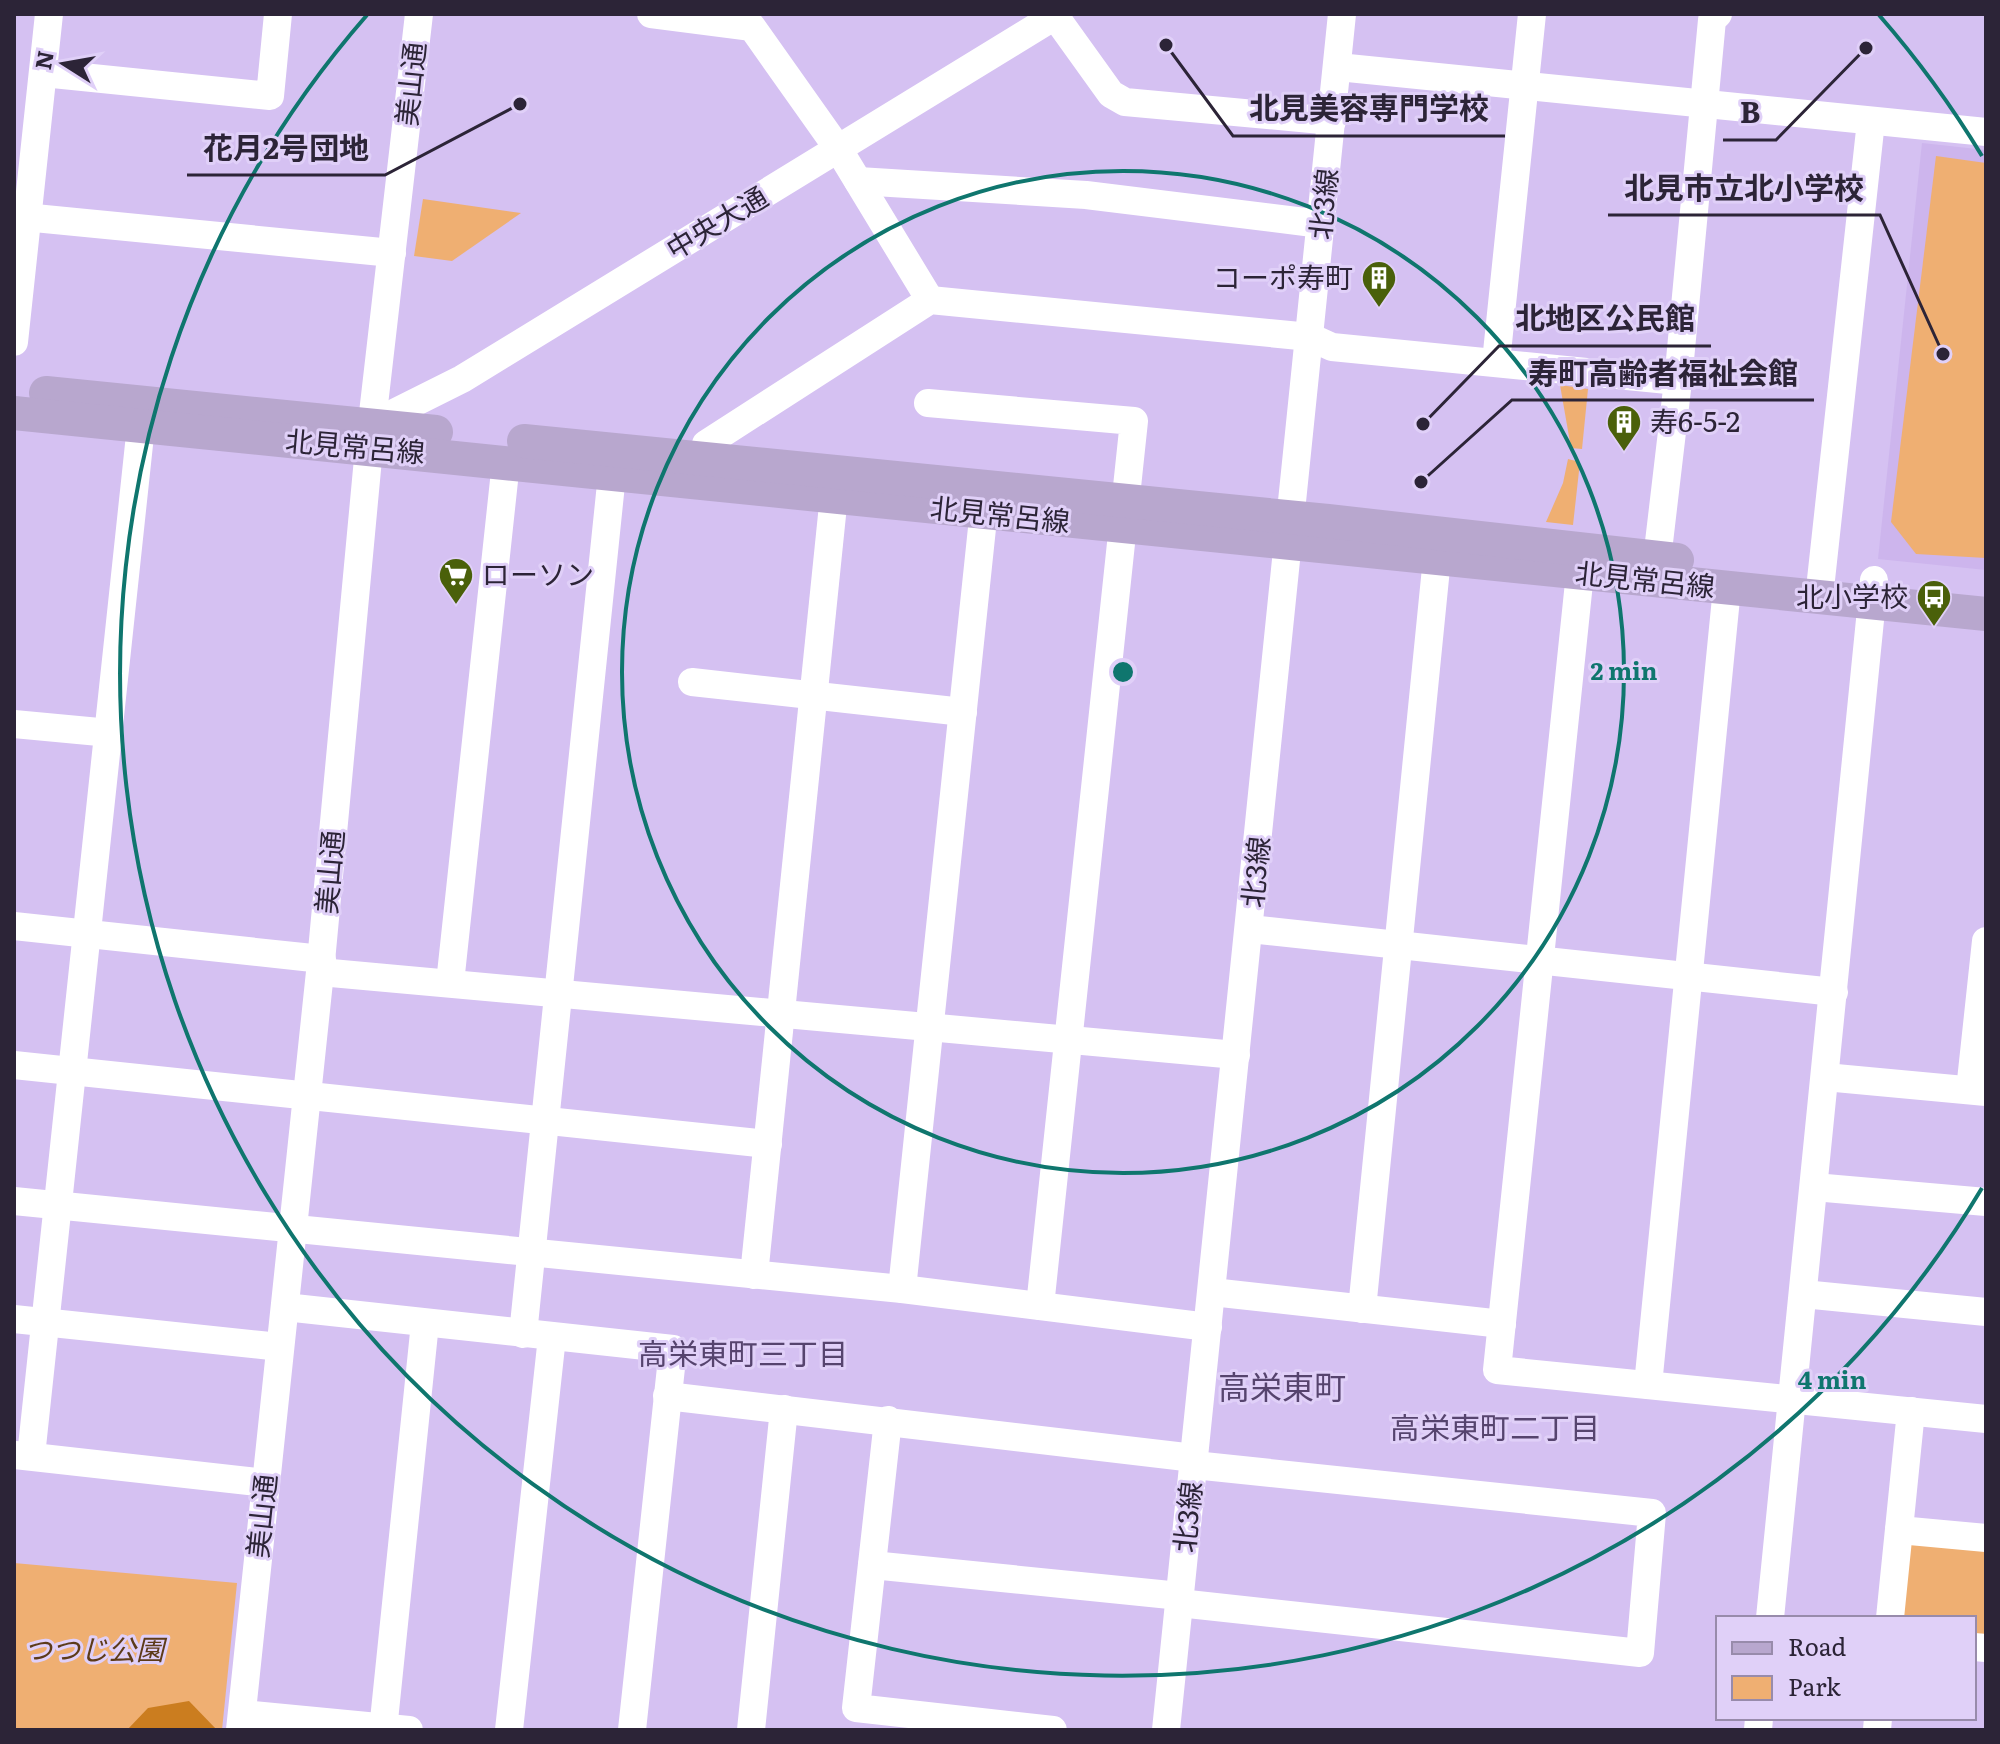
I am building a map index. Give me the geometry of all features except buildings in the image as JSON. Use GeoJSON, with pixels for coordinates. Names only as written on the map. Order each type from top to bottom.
{"type":"FeatureCollection","features":[{"type":"Feature","properties":{"kind":"main road","name":"北見常呂線"},"geometry":{"type":"LineString","coordinates":[[14,390],[142,414]]}},
{"type":"Feature","properties":{"kind":"main road","name":"北見常呂線"},"geometry":{"type":"LineString","coordinates":[[14,413],[142,414],[1873,591],[1986,590]]}},
{"type":"Feature","properties":{"kind":"main road","name":"北見常呂線"},"geometry":{"type":"LineString","coordinates":[[370,436],[506,462],[702,460],[835,486]]}},
{"type":"Feature","properties":{"kind":"main road","name":"北見常呂線"},"geometry":{"type":"LineString","coordinates":[[1438,545],[1580,573],[1656,569],[1727,588],[1820,586]]}},
{"type":"Feature","properties":{"kind":"main road","name":"北見常呂線"},"geometry":{"type":"LineString","coordinates":[[1873,591],[1986,614]]}},
{"type":"Feature","properties":{"kind":"street"},"geometry":{"type":"LineString","coordinates":[[14,342],[21,216],[49,14]]}},
{"type":"Feature","properties":{"kind":"street"},"geometry":{"type":"LineString","coordinates":[[43,73],[270,96],[278,14]]}},
{"type":"Feature","properties":{"kind":"street","name":"美山通"},"geometry":{"type":"LineString","coordinates":[[241,1722],[321,966],[370,436],[419,14]]}},
{"type":"Feature","properties":{"kind":"street"},"geometry":{"type":"LineString","coordinates":[[651,14],[752,27],[839,150],[930,300]]}},
{"type":"Feature","properties":{"kind":"street","name":"北3線"},"geometry":{"type":"LineString","coordinates":[[1166,1730],[1342,14]]}},
{"type":"Feature","properties":{"kind":"street"},"geometry":{"type":"LineString","coordinates":[[1496,362],[1532,14]]}},
{"type":"Feature","properties":{"kind":"street"},"geometry":{"type":"LineString","coordinates":[[1656,569],[1678,381],[1712,20],[1718,14]]}},
{"type":"Feature","properties":{"kind":"street"},"geometry":{"type":"LineString","coordinates":[[1057,15],[1111,94],[1125,102],[1332,121]]}},
{"type":"Feature","properties":{"kind":"street","name":"中央大通"},"geometry":{"type":"LineString","coordinates":[[370,436],[1057,15]]}},
{"type":"Feature","properties":{"kind":"street"},"geometry":{"type":"LineString","coordinates":[[1338,67],[1986,132]]}},
{"type":"Feature","properties":{"kind":"street"},"geometry":{"type":"LineString","coordinates":[[1820,586],[1871,121]]}},
{"type":"Feature","properties":{"kind":"street"},"geometry":{"type":"LineString","coordinates":[[858,181],[1086,195],[1321,224]]}},
{"type":"Feature","properties":{"kind":"street"},"geometry":{"type":"LineString","coordinates":[[21,216],[392,253]]}},
{"type":"Feature","properties":{"kind":"street"},"geometry":{"type":"LineString","coordinates":[[702,460],[706,444],[930,300],[1310,337],[1332,347],[1678,381]]}},
{"type":"Feature","properties":{"kind":"street"},"geometry":{"type":"LineString","coordinates":[[928,403],[1134,421],[1040,1306]]}},
{"type":"Feature","properties":{"kind":"street"},"geometry":{"type":"LineString","coordinates":[[142,414],[59,1205],[45,1323],[22,1455],[266,1483]]}},
{"type":"Feature","properties":{"kind":"street"},"geometry":{"type":"LineString","coordinates":[[450,983],[506,462]]}},
{"type":"Feature","properties":{"kind":"street"},"geometry":{"type":"LineString","coordinates":[[523,1334],[613,462]]}},
{"type":"Feature","properties":{"kind":"street"},"geometry":{"type":"LineString","coordinates":[[754,1275],[816,696],[835,486]]}},
{"type":"Feature","properties":{"kind":"street"},"geometry":{"type":"LineString","coordinates":[[902,1289],[985,501]]}},
{"type":"Feature","properties":{"kind":"street"},"geometry":{"type":"LineString","coordinates":[[1362,1309],[1438,545]]}},
{"type":"Feature","properties":{"kind":"street"},"geometry":{"type":"LineString","coordinates":[[1580,573],[1497,1370],[1986,1419]]}},
{"type":"Feature","properties":{"kind":"street"},"geometry":{"type":"LineString","coordinates":[[1648,1385],[1727,588]]}},
{"type":"Feature","properties":{"kind":"street"},"geometry":{"type":"LineString","coordinates":[[1770,1616],[1873,591]]}},
{"type":"Feature","properties":{"kind":"street"},"geometry":{"type":"LineString","coordinates":[[692,682],[963,712]]}},
{"type":"Feature","properties":{"kind":"street"},"geometry":{"type":"LineString","coordinates":[[14,724],[110,733]]}},
{"type":"Feature","properties":{"kind":"street"},"geometry":{"type":"LineString","coordinates":[[14,926],[450,983],[1236,1055]]}},
{"type":"Feature","properties":{"kind":"street"},"geometry":{"type":"LineString","coordinates":[[1250,929],[1834,992]]}},
{"type":"Feature","properties":{"kind":"street"},"geometry":{"type":"LineString","coordinates":[[1825,1077],[1978,1091],[1986,941]]}},
{"type":"Feature","properties":{"kind":"street"},"geometry":{"type":"LineString","coordinates":[[14,1065],[768,1144]]}},
{"type":"Feature","properties":{"kind":"street"},"geometry":{"type":"LineString","coordinates":[[1814,1187],[1986,1202]]}},
{"type":"Feature","properties":{"kind":"street"},"geometry":{"type":"LineString","coordinates":[[14,1201],[902,1289],[1208,1327]]}},
{"type":"Feature","properties":{"kind":"street"},"geometry":{"type":"LineString","coordinates":[[1212,1292],[1502,1324]]}},
{"type":"Feature","properties":{"kind":"street"},"geometry":{"type":"LineString","coordinates":[[1803,1294],[1986,1312]]}},
{"type":"Feature","properties":{"kind":"street"},"geometry":{"type":"LineString","coordinates":[[285,1307],[673,1349],[632,1730]]}},
{"type":"Feature","properties":{"kind":"street"},"geometry":{"type":"LineString","coordinates":[[14,1319],[280,1347]]}},
{"type":"Feature","properties":{"kind":"street"},"geometry":{"type":"LineString","coordinates":[[241,1722],[391,1729],[425,1323]]}},
{"type":"Feature","properties":{"kind":"street"},"geometry":{"type":"LineString","coordinates":[[509,1730],[552,1337]]}},
{"type":"Feature","properties":{"kind":"street"},"geometry":{"type":"LineString","coordinates":[[667,1396],[1652,1513],[1640,1653],[872,1565]]}},
{"type":"Feature","properties":{"kind":"street"},"geometry":{"type":"LineString","coordinates":[[751,1730],[784,1409]]}},
{"type":"Feature","properties":{"kind":"street"},"geometry":{"type":"LineString","coordinates":[[1890,1616],[1911,1411]]}},
{"type":"Feature","properties":{"kind":"street"},"geometry":{"type":"LineString","coordinates":[[888,1420],[856,1708],[1053,1730]]}},
{"type":"Feature","properties":{"kind":"street"},"geometry":{"type":"LineString","coordinates":[[1899,1530],[1986,1538]]}},
{"type":"Feature","properties":{"kind":"shaded area"},"geometry":{"type":"Polygon","coordinates":[[[1922,143],[1986,150],[1986,570],[1878,559],[1922,143]]]}},
{"type":"Feature","properties":{"kind":"shaded area"},"geometry":{"type":"Polygon","coordinates":[[[189,1701],[217,1730],[127,1730],[148,1708],[189,1701]]]}},
{"type":"Feature","properties":{"kind":"green space"},"geometry":{"type":"Polygon","coordinates":[[[1936,156],[1986,163],[1986,558],[1916,554],[1891,522],[1936,156]]]}},
{"type":"Feature","properties":{"kind":"green space"},"geometry":{"type":"Polygon","coordinates":[[[423,199],[521,213],[452,261],[414,256],[423,199]]]}},
{"type":"Feature","properties":{"kind":"green space"},"geometry":{"type":"Polygon","coordinates":[[[1560,385],[1588,389],[1582,449],[1571,448],[1560,385]]]}},
{"type":"Feature","properties":{"kind":"green space"},"geometry":{"type":"Polygon","coordinates":[[[1568,459],[1580,462],[1573,525],[1546,522],[1563,483],[1568,459]]]}},
{"type":"Feature","properties":{"kind":"green space"},"geometry":{"type":"Polygon","coordinates":[[[1899,1530],[1986,1538],[1986,1648],[1976,1647],[1976,1616],[1890,1616],[1899,1530]]]}},
{"type":"Feature","properties":{"kind":"green space","name":"つつじ公園"},"geometry":{"type":"Polygon","coordinates":[[[14,1563],[237,1583],[222,1730],[14,1730],[14,1563]]]}},
{"type":"Feature","properties":{"kind":"place","name":"北見美容専門学校"},"geometry":{"type":"Point","coordinates":[1166,45]}},
{"type":"Feature","properties":{"kind":"place","name":"B"},"geometry":{"type":"Point","coordinates":[1866,48]}},
{"type":"Feature","properties":{"kind":"place","name":"花月2号団地"},"geometry":{"type":"Point","coordinates":[520,104]}},
{"type":"Feature","properties":{"kind":"place","name":"コーポ寿町"},"geometry":{"type":"Point","coordinates":[1379,309]}},
{"type":"Feature","properties":{"kind":"place","name":"北見市立北小学校"},"geometry":{"type":"Point","coordinates":[1943,354]}},
{"type":"Feature","properties":{"kind":"place","name":"北地区公民館"},"geometry":{"type":"Point","coordinates":[1423,424]}},
{"type":"Feature","properties":{"kind":"place","name":"寿6-5-2"},"geometry":{"type":"Point","coordinates":[1624,453]}},
{"type":"Feature","properties":{"kind":"place","name":"寿町高齢者福祉会館"},"geometry":{"type":"Point","coordinates":[1421,482]}},
{"type":"Feature","properties":{"kind":"place","name":"ローソン"},"geometry":{"type":"Point","coordinates":[456,606]}},
{"type":"Feature","properties":{"kind":"place","name":"北小学校"},"geometry":{"type":"Point","coordinates":[1934,628]}},
{"type":"Feature","properties":{"kind":"district","name":"高栄東町三丁目"},"geometry":{"type":"Point","coordinates":[743,1355]}},
{"type":"Feature","properties":{"kind":"district","name":"高栄東町"},"geometry":{"type":"Point","coordinates":[1282,1388]}},
{"type":"Feature","properties":{"kind":"district","name":"高栄東町二丁目"},"geometry":{"type":"Point","coordinates":[1495,1429]}}]}
